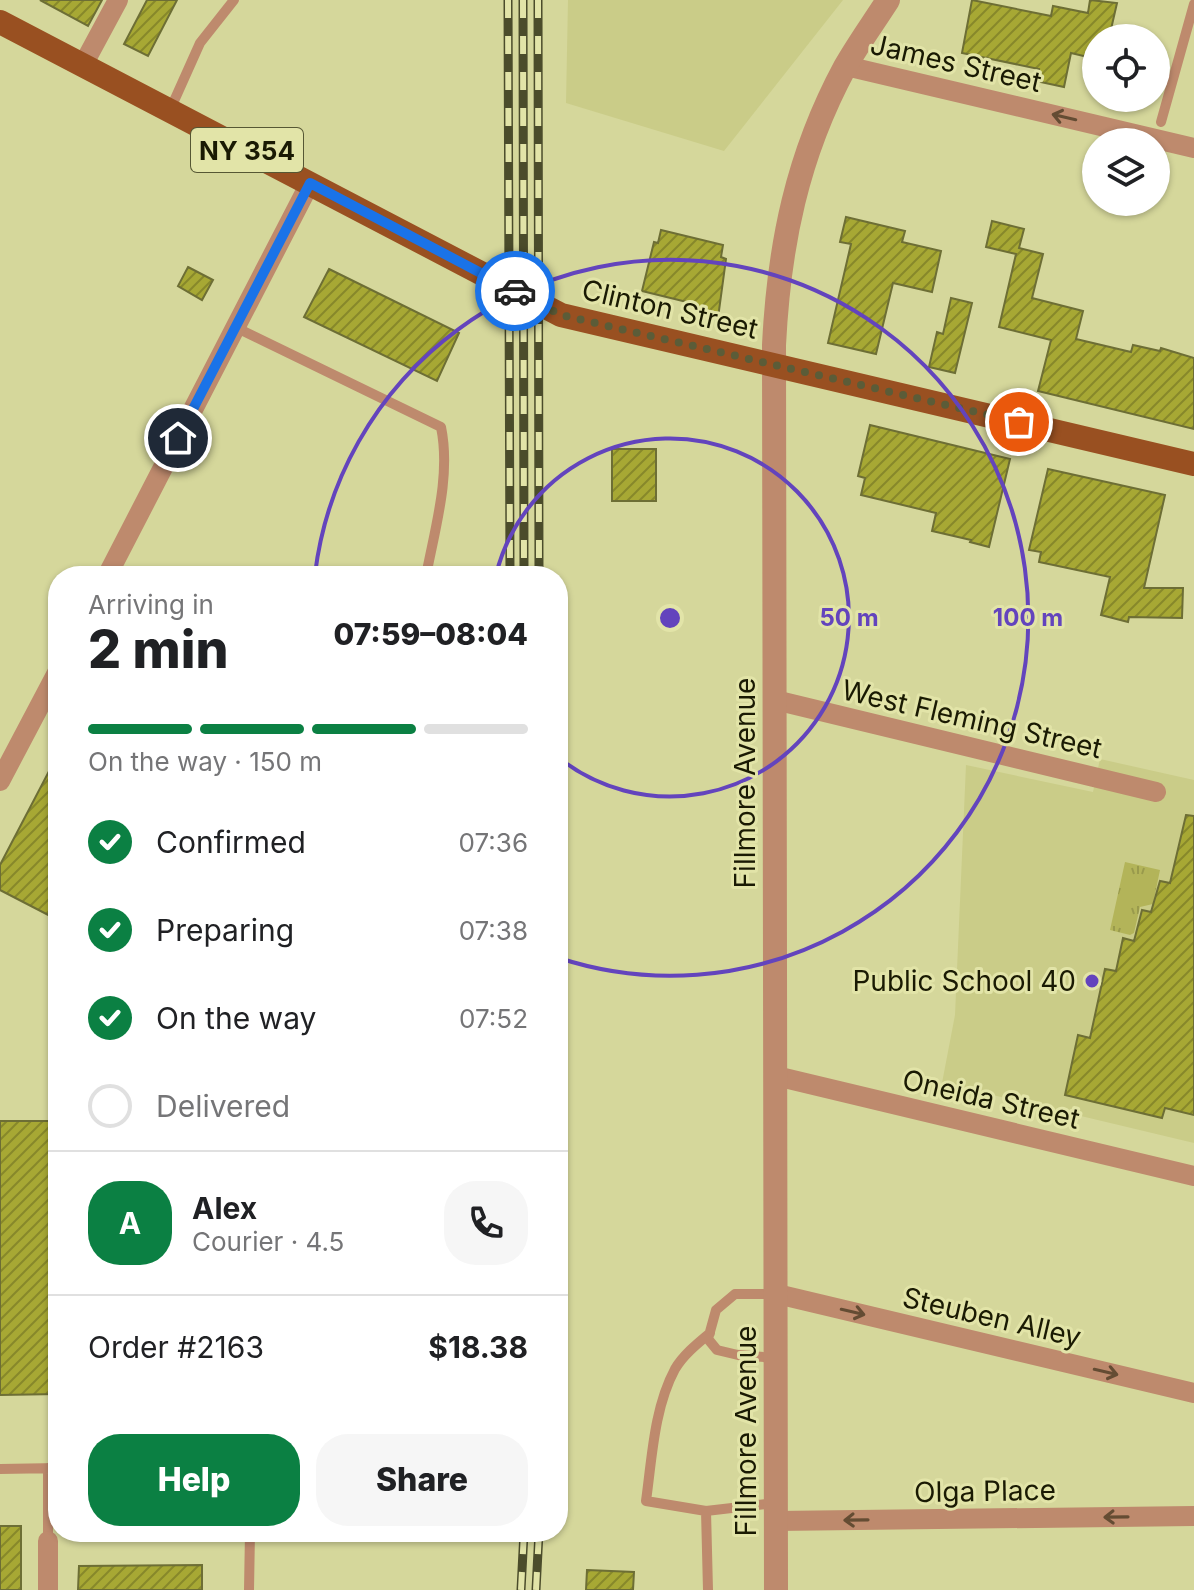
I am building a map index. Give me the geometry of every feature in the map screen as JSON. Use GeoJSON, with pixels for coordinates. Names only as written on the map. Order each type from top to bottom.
{"type":"FeatureCollection","features":[{"type":"Feature","properties":{"kind":"main road","name":"Clinton Street"},"geometry":{"type":"LineString","coordinates":[[0,22],[561,315],[1194,464]]}},
{"type":"Feature","properties":{"kind":"street"},"geometry":{"type":"LineString","coordinates":[[83,65],[118,0]]}},
{"type":"Feature","properties":{"kind":"street","name":"Fillmore Avenue"},"geometry":{"type":"LineString","coordinates":[[776,1590],[777,286],[786,229],[810,145],[846,66],[888,0]]}},
{"type":"Feature","properties":{"kind":"street","name":"James Street"},"geometry":{"type":"LineString","coordinates":[[846,66],[1194,148]]}},
{"type":"Feature","properties":{"kind":"street"},"geometry":{"type":"LineString","coordinates":[[112,566],[310,183]]}},
{"type":"Feature","properties":{"kind":"street"},"geometry":{"type":"LineString","coordinates":[[0,781],[48,690]]}},
{"type":"Feature","properties":{"kind":"street","name":"West Fleming Street"},"geometry":{"type":"LineString","coordinates":[[775,700],[1156,792]]}},
{"type":"Feature","properties":{"kind":"street","name":"Oneida Street"},"geometry":{"type":"LineString","coordinates":[[776,1076],[1194,1176]]}},
{"type":"Feature","properties":{"kind":"street","name":"Steuben Alley"},"geometry":{"type":"LineString","coordinates":[[777,1294],[1194,1393]]}},
{"type":"Feature","properties":{"kind":"street","name":"Olga Place"},"geometry":{"type":"LineString","coordinates":[[776,1512],[1194,1516]]}},
{"type":"Feature","properties":{"kind":"street"},"geometry":{"type":"LineString","coordinates":[[48,1541],[48,1590]]}},
{"type":"Feature","properties":{"kind":"lane"},"geometry":{"type":"LineString","coordinates":[[170,110],[200,43],[234,0]]}},
{"type":"Feature","properties":{"kind":"lane"},"geometry":{"type":"LineString","coordinates":[[1161,122],[1194,4]]}},
{"type":"Feature","properties":{"kind":"lane"},"geometry":{"type":"LineString","coordinates":[[235,327],[441,427],[445,448],[442,488],[428,566]]}},
{"type":"Feature","properties":{"kind":"lane"},"geometry":{"type":"LineString","coordinates":[[776,1358],[717,1350],[708,1339],[716,1310],[735,1294],[777,1294]]}},
{"type":"Feature","properties":{"kind":"lane"},"geometry":{"type":"LineString","coordinates":[[710,1333],[676,1366],[665,1393],[654,1437],[646,1501],[706,1511],[776,1512]]}},
{"type":"Feature","properties":{"kind":"lane"},"geometry":{"type":"LineString","coordinates":[[0,1469],[48,1468]]}},
{"type":"Feature","properties":{"kind":"lane"},"geometry":{"type":"LineString","coordinates":[[706,1511],[708,1590]]}},
{"type":"Feature","properties":{"kind":"lane"},"geometry":{"type":"LineString","coordinates":[[249,1590],[250,1542]]}},
{"type":"Feature","properties":{"kind":"shaded area"},"geometry":{"type":"Polygon","coordinates":[[[568,0],[843,0],[724,151],[566,103],[568,0]]]}},
{"type":"Feature","properties":{"kind":"shaded area"},"geometry":{"type":"Polygon","coordinates":[[[1100,759],[1194,780],[1194,1143],[942,1083],[955,1015],[966,765],[1093,792],[1100,759]]]}},
{"type":"Feature","properties":{"kind":"green space"},"geometry":{"type":"Polygon","coordinates":[[[1125,862],[1160,870],[1153,904],[1140,907],[1134,933],[1130,935],[1110,930],[1125,862]]]}},
{"type":"Feature","properties":{"kind":"building"},"geometry":{"type":"Polygon","coordinates":[[[40,0],[102,0],[88,26],[40,0]]]}},
{"type":"Feature","properties":{"kind":"building"},"geometry":{"type":"Polygon","coordinates":[[[147,0],[177,0],[148,56],[124,44],[147,0]]]}},
{"type":"Feature","properties":{"kind":"building"},"geometry":{"type":"Polygon","coordinates":[[[972,0],[1051,16],[1053,6],[1088,13],[1090,0],[1117,3],[1112,24],[1082,24],[1082,56],[1071,53],[1064,87],[1036,81],[1039,69],[962,53],[972,0]]]}},
{"type":"Feature","properties":{"kind":"building"},"geometry":{"type":"Polygon","coordinates":[[[846,217],[905,231],[902,242],[941,251],[932,292],[893,283],[876,354],[828,343],[851,244],[840,242],[846,217]]]}},
{"type":"Feature","properties":{"kind":"building"},"geometry":{"type":"Polygon","coordinates":[[[992,221],[1024,229],[1019,248],[1043,254],[1032,298],[1083,311],[1076,339],[1131,352],[1133,345],[1160,351],[1161,348],[1194,358],[1194,429],[1038,391],[1051,340],[999,327],[1016,254],[986,247],[992,221]]]}},
{"type":"Feature","properties":{"kind":"building"},"geometry":{"type":"Polygon","coordinates":[[[661,230],[723,245],[721,257],[726,259],[718,318],[693,312],[695,304],[642,291],[654,242],[658,243],[661,230]]]}},
{"type":"Feature","properties":{"kind":"building"},"geometry":{"type":"Polygon","coordinates":[[[188,267],[213,280],[202,300],[178,286],[188,267]]]}},
{"type":"Feature","properties":{"kind":"building"},"geometry":{"type":"Polygon","coordinates":[[[329,269],[459,333],[437,381],[304,317],[329,269]]]}},
{"type":"Feature","properties":{"kind":"building"},"geometry":{"type":"Polygon","coordinates":[[[951,298],[972,303],[955,373],[929,367],[937,332],[943,334],[951,298]]]}},
{"type":"Feature","properties":{"kind":"building"},"geometry":{"type":"Polygon","coordinates":[[[870,425],[1010,459],[989,547],[932,531],[936,513],[861,495],[865,478],[858,476],[870,425]]]}},
{"type":"Feature","properties":{"kind":"building"},"geometry":{"type":"Polygon","coordinates":[[[612,449],[656,449],[656,501],[612,501],[612,449]]]}},
{"type":"Feature","properties":{"kind":"building"},"geometry":{"type":"Polygon","coordinates":[[[1048,469],[1165,495],[1144,588],[1183,588],[1182,618],[1129,617],[1128,622],[1101,615],[1110,577],[1039,562],[1041,552],[1029,550],[1048,469]]]}},
{"type":"Feature","properties":{"kind":"building"},"geometry":{"type":"Polygon","coordinates":[[[48,773],[48,915],[0,890],[0,865],[48,773]]]}},
{"type":"Feature","properties":{"kind":"building"},"geometry":{"type":"Polygon","coordinates":[[[1186,815],[1194,816],[1194,1115],[1165,1108],[1162,1118],[1065,1095],[1078,1035],[1090,1038],[1105,969],[1116,971],[1123,938],[1134,941],[1142,910],[1151,912],[1160,881],[1170,883],[1186,815]]]}},
{"type":"Feature","properties":{"kind":"building"},"geometry":{"type":"Polygon","coordinates":[[[0,1121],[48,1121],[48,1394],[0,1395],[0,1121]]]}},
{"type":"Feature","properties":{"kind":"building"},"geometry":{"type":"Polygon","coordinates":[[[0,1526],[21,1526],[21,1590],[0,1590],[0,1526]]]}},
{"type":"Feature","properties":{"kind":"building"},"geometry":{"type":"Polygon","coordinates":[[[202,1565],[202,1590],[78,1590],[79,1566],[202,1565]]]}},
{"type":"Feature","properties":{"kind":"building"},"geometry":{"type":"Polygon","coordinates":[[[587,1570],[634,1572],[633,1590],[586,1590],[587,1570]]]}},
{"type":"Feature","properties":{"kind":"railway"},"geometry":{"type":"LineString","coordinates":[[508,0],[510,566]]}},
{"type":"Feature","properties":{"kind":"railway"},"geometry":{"type":"LineString","coordinates":[[523,0],[524,566]]}},
{"type":"Feature","properties":{"kind":"railway"},"geometry":{"type":"LineString","coordinates":[[538,0],[539,566]]}},
{"type":"Feature","properties":{"kind":"railway"},"geometry":{"type":"LineString","coordinates":[[521,1590],[523,1542]]}},
{"type":"Feature","properties":{"kind":"railway"},"geometry":{"type":"LineString","coordinates":[[536,1590],[538,1542]]}},
{"type":"Feature","properties":{"kind":"way so far"},"geometry":{"type":"LineString","coordinates":[[515,291],[561,315],[1019,422]]}},
{"type":"Feature","properties":{"kind":"place","name":"Public School 40"},"geometry":{"type":"Point","coordinates":[1092,981]}},
{"type":"Feature","properties":{"kind":"route"},"geometry":{"type":"LineString","coordinates":[[178,438],[310,183],[515,291]]}}]}
